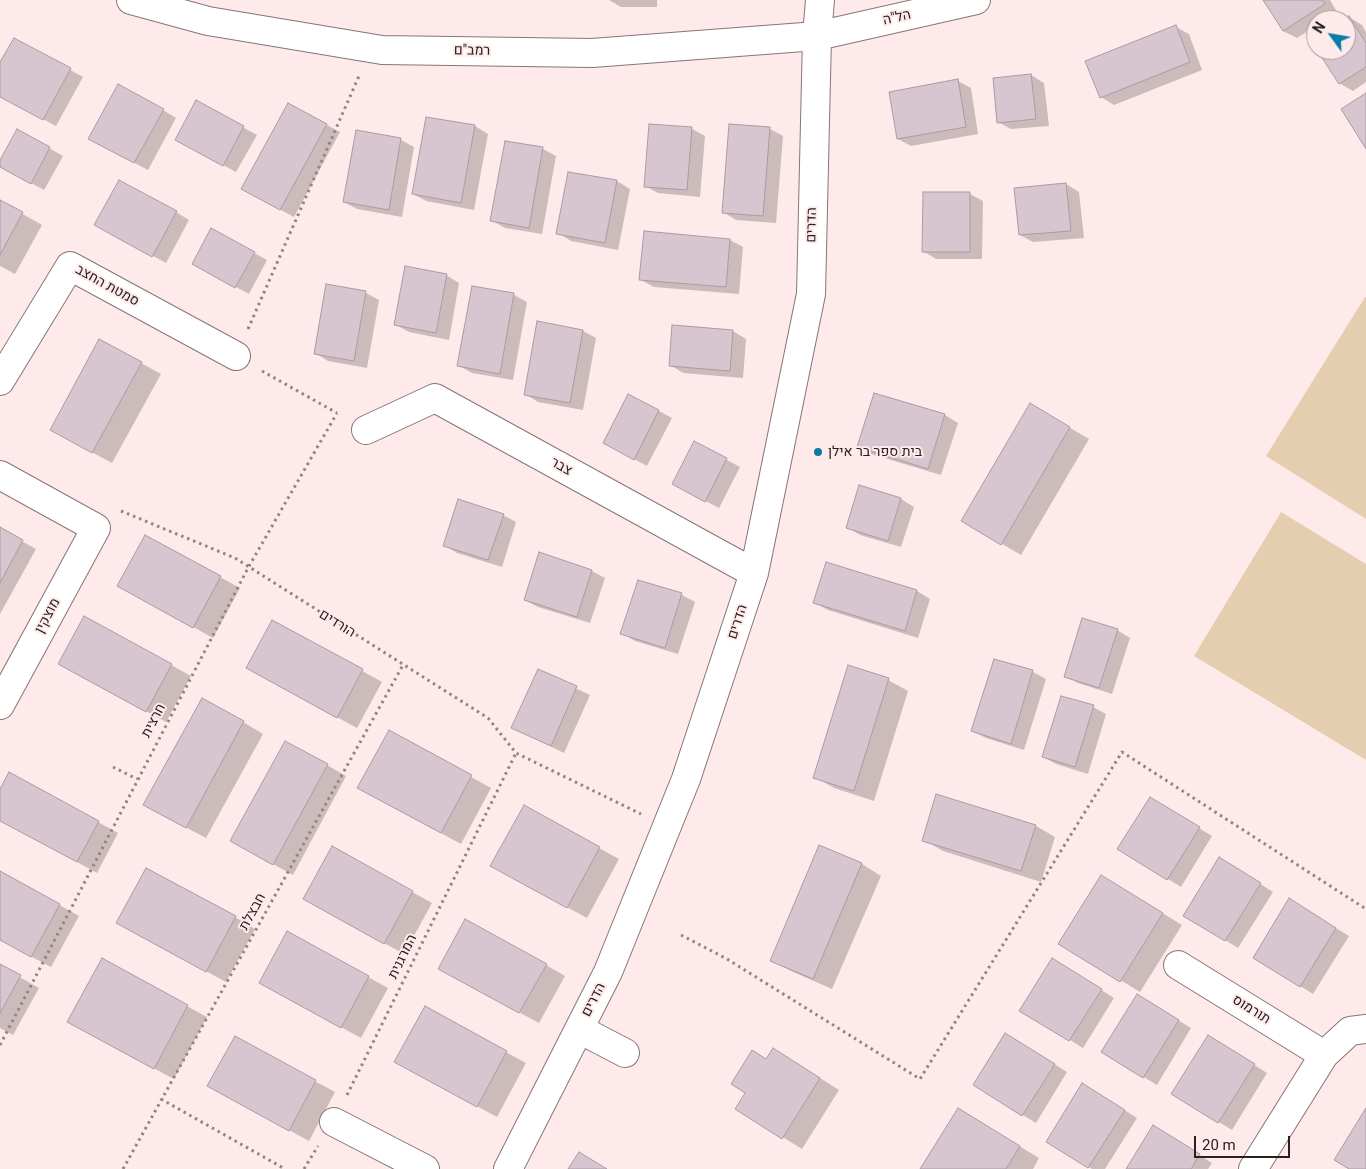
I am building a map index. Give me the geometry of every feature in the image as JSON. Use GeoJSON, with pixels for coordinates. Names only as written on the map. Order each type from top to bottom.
{"type":"FeatureCollection","features":[{"type":"Feature","properties":{"kind":"street","name":"רמב\"ם"},"geometry":{"type":"LineString","coordinates":[[131,0],[208,21],[371,48],[592,53],[817,36]]}},
{"type":"Feature","properties":{"kind":"street","name":"הדרים"},"geometry":{"type":"LineString","coordinates":[[508,1169],[608,972],[686,779],[754,573],[811,294],[817,36],[820,0]]}},
{"type":"Feature","properties":{"kind":"street","name":"הל\"ה"},"geometry":{"type":"LineString","coordinates":[[817,36],[976,0]]}},
{"type":"Feature","properties":{"kind":"street","name":"סמטת החצב"},"geometry":{"type":"LineString","coordinates":[[0,381],[70,266],[236,356]]}},
{"type":"Feature","properties":{"kind":"street","name":"צבר"},"geometry":{"type":"LineString","coordinates":[[366,430],[435,398],[754,573]]}},
{"type":"Feature","properties":{"kind":"street"},"geometry":{"type":"LineString","coordinates":[[0,475],[96,528]]}},
{"type":"Feature","properties":{"kind":"street","name":"מוצקין"},"geometry":{"type":"LineString","coordinates":[[0,705],[96,528]]}},
{"type":"Feature","properties":{"kind":"street","name":"תורמוס"},"geometry":{"type":"LineString","coordinates":[[1178,965],[1324,1055]]}},
{"type":"Feature","properties":{"kind":"street"},"geometry":{"type":"LineString","coordinates":[[579,1029],[625,1053]]}},
{"type":"Feature","properties":{"kind":"street"},"geometry":{"type":"LineString","coordinates":[[1253,1169],[1324,1055],[1350,1031],[1366,1029]]}},
{"type":"Feature","properties":{"kind":"street"},"geometry":{"type":"LineString","coordinates":[[334,1122],[425,1169]]}},
{"type":"Feature","properties":{"kind":"path"},"geometry":{"type":"LineString","coordinates":[[366,430],[236,356],[371,48]]}},
{"type":"Feature","properties":{"kind":"path","name":"חרצית"},"geometry":{"type":"LineString","coordinates":[[0,1045],[248,568],[336,412]]}},
{"type":"Feature","properties":{"kind":"path","name":"הורדים"},"geometry":{"type":"LineString","coordinates":[[96,528],[112,508],[235,558],[248,568],[488,718],[516,753],[666,827]]}},
{"type":"Feature","properties":{"kind":"path","name":"חבצלת"},"geometry":{"type":"LineString","coordinates":[[122,1169],[403,665]]}},
{"type":"Feature","properties":{"kind":"path"},"geometry":{"type":"LineString","coordinates":[[681,935],[727,959],[920,1079],[1122,752],[1366,909]]}},
{"type":"Feature","properties":{"kind":"path","name":"המרגנית"},"geometry":{"type":"LineString","coordinates":[[304,1169],[334,1122],[516,753]]}},
{"type":"Feature","properties":{"kind":"path"},"geometry":{"type":"LineString","coordinates":[[113,767],[137,779]]}},
{"type":"Feature","properties":{"kind":"path"},"geometry":{"type":"LineString","coordinates":[[162,1099],[285,1169]]}},
{"type":"Feature","properties":{"kind":"shaded area"},"geometry":{"type":"Polygon","coordinates":[[[1366,297],[1366,519],[1266,456],[1366,297]]]}},
{"type":"Feature","properties":{"kind":"shaded area"},"geometry":{"type":"Polygon","coordinates":[[[1281,512],[1366,564],[1366,760],[1194,656],[1281,512]]]}},
{"type":"Feature","properties":{"kind":"building"},"geometry":{"type":"Polygon","coordinates":[[[1263,0],[1322,0],[1325,4],[1316,10],[1306,10],[1306,16],[1283,31],[1263,0]]]}},
{"type":"Feature","properties":{"kind":"building"},"geometry":{"type":"Polygon","coordinates":[[[1176,25],[1190,62],[1100,98],[1085,61],[1176,25]]]}},
{"type":"Feature","properties":{"kind":"building"},"geometry":{"type":"Polygon","coordinates":[[[1356,27],[1366,43],[1366,67],[1339,84],[1323,60],[1356,60],[1356,27]]]}},
{"type":"Feature","properties":{"kind":"building"},"geometry":{"type":"Polygon","coordinates":[[[14,38],[71,68],[43,120],[0,97],[0,62],[14,38]]]}},
{"type":"Feature","properties":{"kind":"building"},"geometry":{"type":"Polygon","coordinates":[[[1031,74],[1036,119],[997,123],[993,78],[1031,74]]]}},
{"type":"Feature","properties":{"kind":"building"},"geometry":{"type":"Polygon","coordinates":[[[958,79],[966,127],[897,139],[889,92],[958,79]]]}},
{"type":"Feature","properties":{"kind":"building"},"geometry":{"type":"Polygon","coordinates":[[[118,84],[164,109],[134,163],[88,139],[118,84]]]}},
{"type":"Feature","properties":{"kind":"building"},"geometry":{"type":"Polygon","coordinates":[[[1366,93],[1366,149],[1341,109],[1366,93]]]}},
{"type":"Feature","properties":{"kind":"building"},"geometry":{"type":"Polygon","coordinates":[[[196,100],[244,126],[223,166],[175,140],[196,100]]]}},
{"type":"Feature","properties":{"kind":"building"},"geometry":{"type":"Polygon","coordinates":[[[288,103],[327,124],[280,210],[241,189],[288,103]]]}},
{"type":"Feature","properties":{"kind":"building"},"geometry":{"type":"Polygon","coordinates":[[[426,117],[475,125],[461,203],[412,194],[426,117]]]}},
{"type":"Feature","properties":{"kind":"building"},"geometry":{"type":"Polygon","coordinates":[[[649,124],[692,127],[687,190],[644,187],[649,124]]]}},
{"type":"Feature","properties":{"kind":"building"},"geometry":{"type":"Polygon","coordinates":[[[729,124],[770,127],[763,216],[722,213],[729,124]]]}},
{"type":"Feature","properties":{"kind":"building"},"geometry":{"type":"Polygon","coordinates":[[[17,129],[50,147],[31,184],[0,167],[0,160],[17,129]]]}},
{"type":"Feature","properties":{"kind":"building"},"geometry":{"type":"Polygon","coordinates":[[[356,130],[401,138],[389,210],[343,202],[356,130]]]}},
{"type":"Feature","properties":{"kind":"building"},"geometry":{"type":"Polygon","coordinates":[[[505,141],[543,147],[529,228],[490,221],[505,141]]]}},
{"type":"Feature","properties":{"kind":"building"},"geometry":{"type":"Polygon","coordinates":[[[568,172],[617,180],[605,243],[556,234],[568,172]]]}},
{"type":"Feature","properties":{"kind":"building"},"geometry":{"type":"Polygon","coordinates":[[[119,180],[177,211],[152,257],[94,225],[119,180]]]}},
{"type":"Feature","properties":{"kind":"building"},"geometry":{"type":"Polygon","coordinates":[[[1066,183],[1071,231],[1019,235],[1014,188],[1066,183]]]}},
{"type":"Feature","properties":{"kind":"building"},"geometry":{"type":"Polygon","coordinates":[[[923,192],[970,192],[970,252],[922,252],[923,192]]]}},
{"type":"Feature","properties":{"kind":"building"},"geometry":{"type":"Polygon","coordinates":[[[0,200],[23,212],[0,255],[0,200]]]}},
{"type":"Feature","properties":{"kind":"building"},"geometry":{"type":"Polygon","coordinates":[[[211,228],[255,252],[235,288],[192,264],[211,228]]]}},
{"type":"Feature","properties":{"kind":"building"},"geometry":{"type":"Polygon","coordinates":[[[644,231],[730,239],[726,287],[639,280],[644,231]]]}},
{"type":"Feature","properties":{"kind":"building"},"geometry":{"type":"Polygon","coordinates":[[[405,266],[447,274],[436,333],[394,325],[405,266]]]}},
{"type":"Feature","properties":{"kind":"building"},"geometry":{"type":"Polygon","coordinates":[[[326,284],[366,291],[354,361],[314,354],[326,284]]]}},
{"type":"Feature","properties":{"kind":"building"},"geometry":{"type":"Polygon","coordinates":[[[472,286],[514,293],[500,374],[457,366],[472,286]]]}},
{"type":"Feature","properties":{"kind":"building"},"geometry":{"type":"Polygon","coordinates":[[[537,321],[583,330],[570,403],[524,395],[537,321]]]}},
{"type":"Feature","properties":{"kind":"building"},"geometry":{"type":"Polygon","coordinates":[[[672,325],[733,330],[730,371],[669,366],[672,325]]]}},
{"type":"Feature","properties":{"kind":"building"},"geometry":{"type":"Polygon","coordinates":[[[99,339],[142,362],[92,453],[50,430],[99,339]]]}},
{"type":"Feature","properties":{"kind":"building"},"geometry":{"type":"Polygon","coordinates":[[[874,393],[945,414],[928,469],[857,447],[874,393]]]}},
{"type":"Feature","properties":{"kind":"building"},"geometry":{"type":"Polygon","coordinates":[[[628,394],[659,410],[634,460],[603,443],[628,394]]]}},
{"type":"Feature","properties":{"kind":"building"},"geometry":{"type":"Polygon","coordinates":[[[1030,403],[1070,427],[1001,545],[961,521],[1030,403]]]}},
{"type":"Feature","properties":{"kind":"building"},"geometry":{"type":"Polygon","coordinates":[[[694,441],[727,458],[705,502],[672,484],[694,441]]]}},
{"type":"Feature","properties":{"kind":"building"},"geometry":{"type":"Polygon","coordinates":[[[859,485],[901,498],[888,541],[846,528],[859,485]]]}},
{"type":"Feature","properties":{"kind":"building"},"geometry":{"type":"Polygon","coordinates":[[[458,499],[504,514],[488,560],[443,546],[458,499]]]}},
{"type":"Feature","properties":{"kind":"building"},"geometry":{"type":"Polygon","coordinates":[[[0,527],[23,540],[0,583],[0,527]]]}},
{"type":"Feature","properties":{"kind":"building"},"geometry":{"type":"Polygon","coordinates":[[[145,535],[221,576],[193,628],[117,586],[145,535]]]}},
{"type":"Feature","properties":{"kind":"building"},"geometry":{"type":"Polygon","coordinates":[[[539,552],[592,570],[577,617],[524,600],[539,552]]]}},
{"type":"Feature","properties":{"kind":"building"},"geometry":{"type":"Polygon","coordinates":[[[826,562],[917,590],[905,631],[813,603],[826,562]]]}},
{"type":"Feature","properties":{"kind":"building"},"geometry":{"type":"Polygon","coordinates":[[[638,580],[682,593],[665,648],[620,634],[638,580]]]}},
{"type":"Feature","properties":{"kind":"building"},"geometry":{"type":"Polygon","coordinates":[[[84,616],[172,664],[146,712],[58,664],[84,616]]]}},
{"type":"Feature","properties":{"kind":"building"},"geometry":{"type":"Polygon","coordinates":[[[1082,618],[1118,629],[1099,688],[1064,677],[1082,618]]]}},
{"type":"Feature","properties":{"kind":"building"},"geometry":{"type":"Polygon","coordinates":[[[272,620],[363,669],[337,718],[246,668],[272,620]]]}},
{"type":"Feature","properties":{"kind":"building"},"geometry":{"type":"Polygon","coordinates":[[[994,659],[1033,670],[1011,744],[971,731],[994,659]]]}},
{"type":"Feature","properties":{"kind":"building"},"geometry":{"type":"Polygon","coordinates":[[[848,665],[889,678],[854,791],[813,778],[848,665]]]}},
{"type":"Feature","properties":{"kind":"building"},"geometry":{"type":"Polygon","coordinates":[[[538,669],[577,686],[551,746],[511,728],[538,669]]]}},
{"type":"Feature","properties":{"kind":"building"},"geometry":{"type":"Polygon","coordinates":[[[1061,696],[1094,705],[1075,767],[1042,757],[1061,696]]]}},
{"type":"Feature","properties":{"kind":"building"},"geometry":{"type":"Polygon","coordinates":[[[202,698],[244,721],[186,828],[143,805],[202,698]]]}},
{"type":"Feature","properties":{"kind":"building"},"geometry":{"type":"Polygon","coordinates":[[[389,730],[472,775],[441,833],[357,788],[389,730]]]}},
{"type":"Feature","properties":{"kind":"building"},"geometry":{"type":"Polygon","coordinates":[[[285,741],[328,764],[273,865],[230,841],[285,741]]]}},
{"type":"Feature","properties":{"kind":"building"},"geometry":{"type":"Polygon","coordinates":[[[9,772],[99,821],[77,862],[0,821],[0,789],[9,772]]]}},
{"type":"Feature","properties":{"kind":"building"},"geometry":{"type":"Polygon","coordinates":[[[936,794],[1036,825],[1021,871],[922,841],[936,794]]]}},
{"type":"Feature","properties":{"kind":"building"},"geometry":{"type":"Polygon","coordinates":[[[1150,797],[1200,827],[1167,880],[1117,849],[1150,797]]]}},
{"type":"Feature","properties":{"kind":"building"},"geometry":{"type":"Polygon","coordinates":[[[524,805],[600,847],[567,908],[490,866],[524,805]]]}},
{"type":"Feature","properties":{"kind":"building"},"geometry":{"type":"Polygon","coordinates":[[[819,845],[862,863],[813,979],[770,961],[819,845]]]}},
{"type":"Feature","properties":{"kind":"building"},"geometry":{"type":"Polygon","coordinates":[[[332,846],[413,891],[384,944],[303,899],[332,846]]]}},
{"type":"Feature","properties":{"kind":"building"},"geometry":{"type":"Polygon","coordinates":[[[1219,857],[1261,883],[1225,941],[1183,916],[1219,857]]]}},
{"type":"Feature","properties":{"kind":"building"},"geometry":{"type":"Polygon","coordinates":[[[146,868],[236,916],[206,972],[116,923],[146,868]]]}},
{"type":"Feature","properties":{"kind":"building"},"geometry":{"type":"Polygon","coordinates":[[[0,871],[60,904],[31,957],[0,940],[0,871]]]}},
{"type":"Feature","properties":{"kind":"building"},"geometry":{"type":"Polygon","coordinates":[[[1101,875],[1163,913],[1120,982],[1058,944],[1101,875]]]}},
{"type":"Feature","properties":{"kind":"building"},"geometry":{"type":"Polygon","coordinates":[[[1289,898],[1336,928],[1300,987],[1253,958],[1289,898]]]}},
{"type":"Feature","properties":{"kind":"building"},"geometry":{"type":"Polygon","coordinates":[[[465,919],[547,964],[519,1013],[438,969],[465,919]]]}},
{"type":"Feature","properties":{"kind":"building"},"geometry":{"type":"Polygon","coordinates":[[[287,931],[369,976],[341,1028],[259,983],[287,931]]]}},
{"type":"Feature","properties":{"kind":"building"},"geometry":{"type":"Polygon","coordinates":[[[102,958],[188,1005],[154,1069],[67,1022],[102,958]]]}},
{"type":"Feature","properties":{"kind":"building"},"geometry":{"type":"Polygon","coordinates":[[[1052,958],[1102,989],[1069,1041],[1019,1011],[1052,958]]]}},
{"type":"Feature","properties":{"kind":"building"},"geometry":{"type":"Polygon","coordinates":[[[0,964],[21,975],[0,1013],[0,964]]]}},
{"type":"Feature","properties":{"kind":"building"},"geometry":{"type":"Polygon","coordinates":[[[1137,994],[1179,1020],[1143,1078],[1101,1052],[1137,994]]]}},
{"type":"Feature","properties":{"kind":"building"},"geometry":{"type":"Polygon","coordinates":[[[425,1006],[507,1051],[477,1107],[394,1062],[425,1006]]]}},
{"type":"Feature","properties":{"kind":"building"},"geometry":{"type":"Polygon","coordinates":[[[1005,1033],[1055,1064],[1022,1116],[973,1085],[1005,1033]]]}},
{"type":"Feature","properties":{"kind":"building"},"geometry":{"type":"Polygon","coordinates":[[[1208,1035],[1255,1064],[1218,1123],[1171,1094],[1208,1035]]]}},
{"type":"Feature","properties":{"kind":"building"},"geometry":{"type":"Polygon","coordinates":[[[235,1036],[316,1080],[289,1131],[207,1086],[235,1036]]]}},
{"type":"Feature","properties":{"kind":"building"},"geometry":{"type":"Polygon","coordinates":[[[773,1048],[820,1078],[782,1139],[735,1109],[745,1093],[731,1084],[752,1050],[766,1059],[773,1048]]]}},
{"type":"Feature","properties":{"kind":"building"},"geometry":{"type":"Polygon","coordinates":[[[1082,1083],[1125,1110],[1088,1168],[1046,1142],[1082,1083]]]}},
{"type":"Feature","properties":{"kind":"building"},"geometry":{"type":"Polygon","coordinates":[[[958,1108],[1020,1146],[1006,1169],[920,1169],[958,1108]]]}},
{"type":"Feature","properties":{"kind":"building"},"geometry":{"type":"Polygon","coordinates":[[[1366,1108],[1366,1169],[1349,1169],[1334,1160],[1366,1108]]]}},
{"type":"Feature","properties":{"kind":"building"},"geometry":{"type":"Polygon","coordinates":[[[1153,1125],[1200,1154],[1191,1169],[1126,1169],[1153,1125]]]}},
{"type":"Feature","properties":{"kind":"building"},"geometry":{"type":"Polygon","coordinates":[[[579,1152],[607,1169],[568,1169],[579,1152]]]}},
{"type":"Feature","properties":{"kind":"place","name":"בית ספר בר אילן"},"geometry":{"type":"Point","coordinates":[818,452]}}]}
